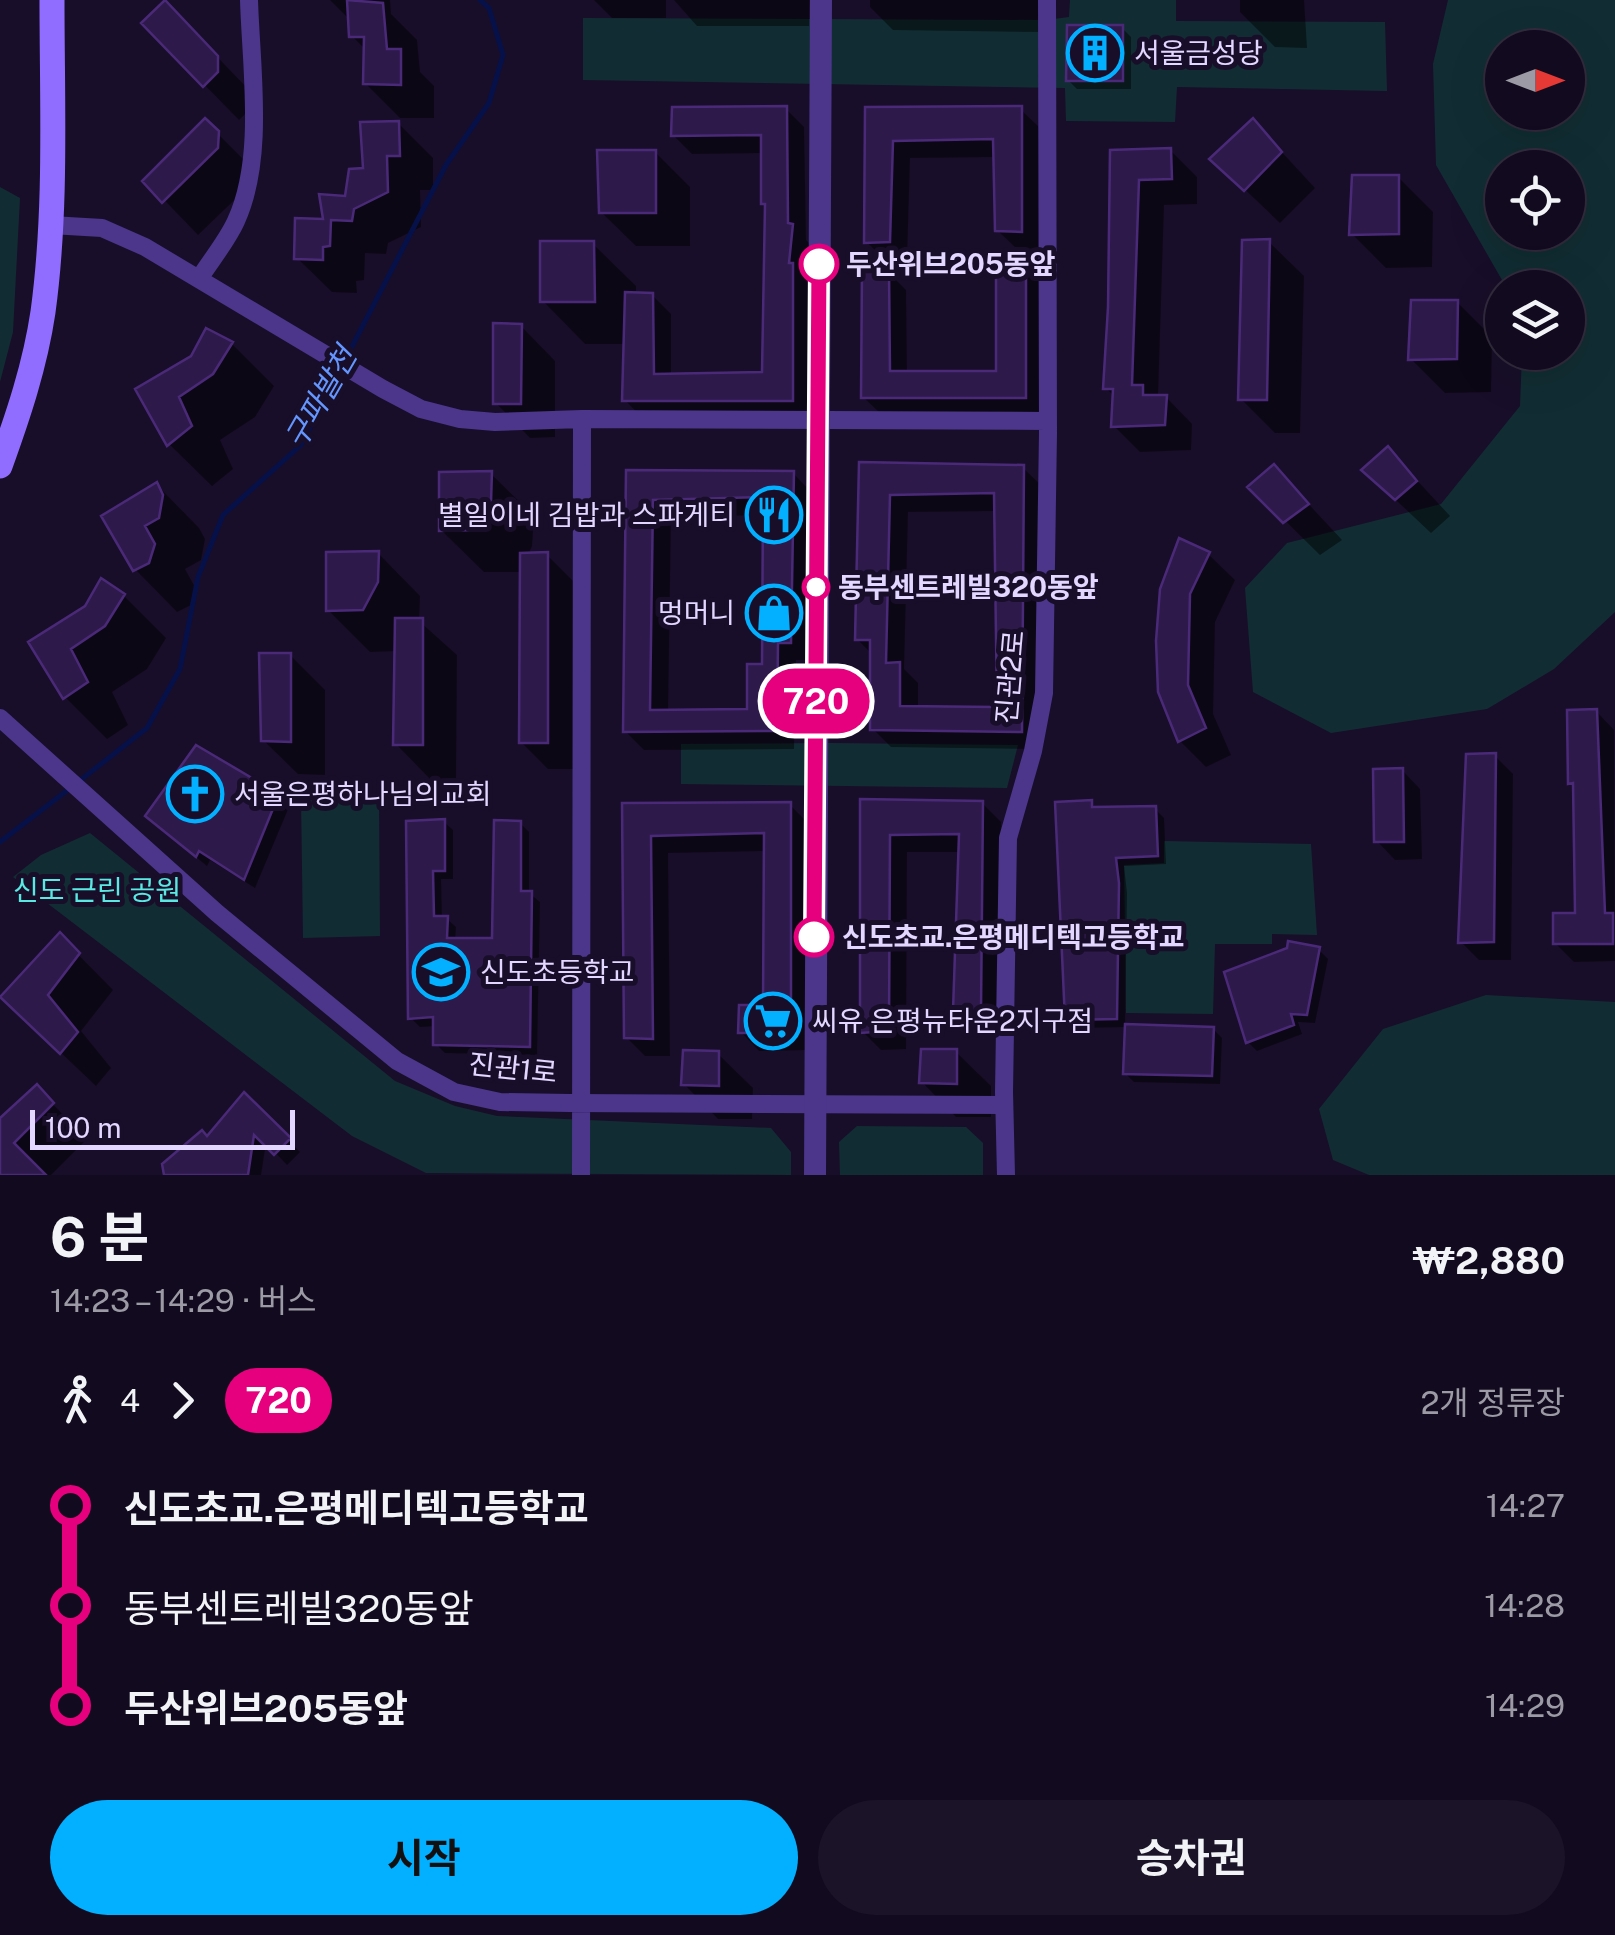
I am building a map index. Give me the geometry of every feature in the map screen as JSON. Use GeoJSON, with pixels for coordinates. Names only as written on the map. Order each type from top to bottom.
{"type":"FeatureCollection","features":[{"type":"Feature","properties":{"kind":"main road"},"geometry":{"type":"LineString","coordinates":[[0,466],[25,399],[42,314],[51,226],[52,0]]}},
{"type":"Feature","properties":{"kind":"street"},"geometry":{"type":"LineString","coordinates":[[199,279],[235,223],[248,186],[252,157],[249,0]]}},
{"type":"Feature","properties":{"kind":"street"},"geometry":{"type":"LineString","coordinates":[[815,1175],[820,0]]}},
{"type":"Feature","properties":{"kind":"street","name":"진관2로"},"geometry":{"type":"LineString","coordinates":[[1006,1175],[1008,838],[1033,752],[1044,693],[1047,0]]}},
{"type":"Feature","properties":{"kind":"street"},"geometry":{"type":"LineString","coordinates":[[51,226],[102,228],[144,247],[383,389],[422,409],[460,420],[1048,421]]}},
{"type":"Feature","properties":{"kind":"street"},"geometry":{"type":"LineString","coordinates":[[972,402],[972,421]]}},
{"type":"Feature","properties":{"kind":"street"},"geometry":{"type":"LineString","coordinates":[[581,1175],[582,419]]}},
{"type":"Feature","properties":{"kind":"street","name":"진관1로"},"geometry":{"type":"LineString","coordinates":[[0,718],[217,913],[397,1061],[454,1092],[500,1102],[1004,1105]]}},
{"type":"Feature","properties":{"kind":"green space"},"geometry":{"type":"Polygon","coordinates":[[[1070,0],[1176,0],[1176,21],[1385,22],[1387,91],[1177,87],[1175,122],[1066,121],[1065,88],[583,80],[583,18],[1046,20],[1069,17],[1070,0]]]}},
{"type":"Feature","properties":{"kind":"green space"},"geometry":{"type":"Polygon","coordinates":[[[1448,0],[1615,0],[1615,612],[1554,669],[1487,709],[1331,733],[1253,692],[1245,588],[1287,543],[1441,504],[1520,406],[1521,370],[1585,370],[1585,270],[1496,270],[1436,165],[1433,64],[1448,0]]]}},
{"type":"Feature","properties":{"kind":"green space"},"geometry":{"type":"Polygon","coordinates":[[[0,187],[20,198],[13,332],[0,382],[0,187]]]}},
{"type":"Feature","properties":{"kind":"green space"},"geometry":{"type":"Polygon","coordinates":[[[681,744],[1018,745],[1007,788],[681,784],[681,744]]]}},
{"type":"Feature","properties":{"kind":"green space"},"geometry":{"type":"Polygon","coordinates":[[[379,796],[380,936],[303,938],[301,798],[379,796]]]}},
{"type":"Feature","properties":{"kind":"green space","name":"신도 근린 공원"},"geometry":{"type":"Polygon","coordinates":[[[90,833],[395,1081],[455,1106],[497,1116],[771,1128],[791,1152],[791,1175],[426,1173],[352,1136],[13,877],[41,855],[90,833]]]}},
{"type":"Feature","properties":{"kind":"green space"},"geometry":{"type":"Polygon","coordinates":[[[1164,841],[1311,844],[1317,935],[1272,934],[1272,944],[1215,944],[1213,1014],[1126,1013],[1124,865],[1164,863],[1164,841]]]}},
{"type":"Feature","properties":{"kind":"green space"},"geometry":{"type":"Polygon","coordinates":[[[1486,995],[1615,1002],[1615,1175],[1369,1175],[1333,1160],[1319,1109],[1383,1029],[1486,995]]]}},
{"type":"Feature","properties":{"kind":"green space"},"geometry":{"type":"Polygon","coordinates":[[[857,1126],[966,1127],[983,1143],[983,1175],[840,1175],[839,1142],[857,1126]]]}},
{"type":"Feature","properties":{"kind":"building"},"geometry":{"type":"Polygon","coordinates":[[[165,0],[218,56],[218,72],[203,87],[141,23],[165,0]]]}},
{"type":"Feature","properties":{"kind":"building"},"geometry":{"type":"Polygon","coordinates":[[[347,0],[383,3],[387,49],[401,49],[401,85],[363,84],[364,37],[349,37],[347,0]]]}},
{"type":"Feature","properties":{"kind":"building","name":"서울금성당"},"geometry":{"type":"Polygon","coordinates":[[[1067,25],[1123,25],[1123,81],[1066,81],[1067,25]]]}},
{"type":"Feature","properties":{"kind":"building"},"geometry":{"type":"Polygon","coordinates":[[[787,106],[788,223],[793,224],[789,263],[793,263],[793,401],[622,401],[625,292],[653,293],[654,374],[762,372],[765,204],[761,204],[761,135],[671,136],[672,107],[787,106]]]}},
{"type":"Feature","properties":{"kind":"building"},"geometry":{"type":"Polygon","coordinates":[[[1022,106],[1022,232],[995,231],[993,139],[893,141],[890,242],[864,243],[865,107],[1022,106]]]}},
{"type":"Feature","properties":{"kind":"building"},"geometry":{"type":"Polygon","coordinates":[[[205,118],[219,131],[218,148],[162,203],[142,181],[205,118]]]}},
{"type":"Feature","properties":{"kind":"building"},"geometry":{"type":"Polygon","coordinates":[[[1253,118],[1282,152],[1244,191],[1209,159],[1253,118]]]}},
{"type":"Feature","properties":{"kind":"building"},"geometry":{"type":"Polygon","coordinates":[[[399,121],[400,156],[387,156],[388,192],[354,209],[352,221],[331,220],[330,246],[323,247],[323,260],[294,259],[295,218],[323,219],[319,194],[345,196],[349,169],[363,168],[360,122],[399,121]]]}},
{"type":"Feature","properties":{"kind":"building"},"geometry":{"type":"Polygon","coordinates":[[[1171,148],[1172,179],[1139,180],[1132,385],[1143,385],[1143,395],[1167,395],[1165,425],[1111,427],[1113,389],[1103,389],[1110,150],[1171,148]]]}},
{"type":"Feature","properties":{"kind":"building"},"geometry":{"type":"Polygon","coordinates":[[[597,150],[656,150],[656,213],[599,213],[597,150]]]}},
{"type":"Feature","properties":{"kind":"building"},"geometry":{"type":"Polygon","coordinates":[[[1352,175],[1399,175],[1399,234],[1349,235],[1352,175]]]}},
{"type":"Feature","properties":{"kind":"building"},"geometry":{"type":"Polygon","coordinates":[[[1270,239],[1267,400],[1238,400],[1242,240],[1270,239]]]}},
{"type":"Feature","properties":{"kind":"building"},"geometry":{"type":"Polygon","coordinates":[[[540,241],[594,241],[595,302],[540,302],[540,241]]]}},
{"type":"Feature","properties":{"kind":"building"},"geometry":{"type":"Polygon","coordinates":[[[1026,257],[1026,398],[861,398],[862,268],[889,269],[890,371],[996,371],[996,259],[1026,257]]]}},
{"type":"Feature","properties":{"kind":"building"},"geometry":{"type":"Polygon","coordinates":[[[1411,300],[1458,300],[1457,359],[1408,360],[1411,300]]]}},
{"type":"Feature","properties":{"kind":"building"},"geometry":{"type":"Polygon","coordinates":[[[493,323],[522,324],[521,404],[493,404],[493,323]]]}},
{"type":"Feature","properties":{"kind":"building"},"geometry":{"type":"Polygon","coordinates":[[[206,328],[233,342],[213,374],[179,397],[192,426],[167,446],[135,389],[191,356],[206,328]]]}},
{"type":"Feature","properties":{"kind":"building"},"geometry":{"type":"Polygon","coordinates":[[[1388,446],[1417,481],[1395,500],[1361,470],[1388,446]]]}},
{"type":"Feature","properties":{"kind":"building"},"geometry":{"type":"Polygon","coordinates":[[[859,462],[1024,465],[1022,732],[870,730],[870,640],[855,640],[859,462]],[[994,493],[890,495],[886,663],[900,662],[900,706],[997,707],[994,493]]]}},
{"type":"Feature","properties":{"kind":"building"},"geometry":{"type":"Polygon","coordinates":[[[1274,464],[1309,504],[1283,523],[1247,487],[1274,464]]]}},
{"type":"Feature","properties":{"kind":"building"},"geometry":{"type":"Polygon","coordinates":[[[626,470],[794,471],[791,643],[778,643],[777,731],[623,732],[626,470]],[[763,497],[653,500],[650,710],[747,709],[747,664],[762,664],[763,497]]]}},
{"type":"Feature","properties":{"kind":"building"},"geometry":{"type":"Polygon","coordinates":[[[492,471],[491,503],[476,530],[439,531],[439,472],[492,471]]]}},
{"type":"Feature","properties":{"kind":"building"},"geometry":{"type":"Polygon","coordinates":[[[157,482],[163,495],[159,518],[145,526],[155,544],[149,563],[133,571],[101,516],[157,482]]]}},
{"type":"Feature","properties":{"kind":"building"},"geometry":{"type":"Polygon","coordinates":[[[1179,538],[1210,552],[1190,594],[1188,685],[1206,728],[1178,742],[1158,692],[1156,641],[1160,589],[1179,538]]]}},
{"type":"Feature","properties":{"kind":"building"},"geometry":{"type":"Polygon","coordinates":[[[379,551],[378,582],[363,610],[326,611],[326,552],[379,551]]]}},
{"type":"Feature","properties":{"kind":"building"},"geometry":{"type":"Polygon","coordinates":[[[548,552],[548,743],[519,743],[520,553],[548,552]]]}},
{"type":"Feature","properties":{"kind":"building"},"geometry":{"type":"Polygon","coordinates":[[[101,578],[125,594],[105,626],[71,649],[88,682],[63,699],[28,642],[85,606],[101,578]]]}},
{"type":"Feature","properties":{"kind":"building"},"geometry":{"type":"Polygon","coordinates":[[[395,618],[423,618],[423,745],[393,745],[395,618]]]}},
{"type":"Feature","properties":{"kind":"building"},"geometry":{"type":"Polygon","coordinates":[[[259,653],[291,653],[291,742],[261,741],[259,653]]]}},
{"type":"Feature","properties":{"kind":"building"},"geometry":{"type":"Polygon","coordinates":[[[1597,709],[1605,913],[1613,913],[1613,944],[1553,944],[1553,913],[1575,913],[1573,783],[1568,784],[1567,710],[1597,709]]]}},
{"type":"Feature","properties":{"kind":"building"},"geometry":{"type":"Polygon","coordinates":[[[196,745],[279,794],[244,880],[199,851],[196,857],[145,816],[196,745]]]}},
{"type":"Feature","properties":{"kind":"building"},"geometry":{"type":"Polygon","coordinates":[[[1496,753],[1494,942],[1458,943],[1466,754],[1496,753]]]}},
{"type":"Feature","properties":{"kind":"building"},"geometry":{"type":"Polygon","coordinates":[[[1403,768],[1404,842],[1374,842],[1373,769],[1403,768]]]}},
{"type":"Feature","properties":{"kind":"building"},"geometry":{"type":"Polygon","coordinates":[[[860,799],[983,801],[981,1011],[953,1011],[959,834],[890,835],[889,1031],[860,1033],[860,799]]]}},
{"type":"Feature","properties":{"kind":"building"},"geometry":{"type":"Polygon","coordinates":[[[1092,800],[1092,807],[1156,806],[1158,856],[1116,858],[1117,1019],[1065,1020],[1055,802],[1092,800]]]}},
{"type":"Feature","properties":{"kind":"building"},"geometry":{"type":"Polygon","coordinates":[[[791,802],[791,1033],[738,1033],[739,1005],[763,1005],[764,833],[651,836],[653,1039],[624,1038],[622,803],[791,802]]]}},
{"type":"Feature","properties":{"kind":"building"},"geometry":{"type":"Polygon","coordinates":[[[445,819],[445,871],[433,871],[434,916],[448,916],[447,938],[492,938],[494,820],[521,821],[521,891],[532,891],[530,1047],[433,1045],[433,1017],[408,1019],[406,821],[445,819]]]}},
{"type":"Feature","properties":{"kind":"building"},"geometry":{"type":"Polygon","coordinates":[[[60,932],[80,953],[48,995],[78,1032],[60,1054],[0,997],[60,932]]]}},
{"type":"Feature","properties":{"kind":"building"},"geometry":{"type":"Polygon","coordinates":[[[1288,941],[1320,947],[1307,1015],[1291,1014],[1294,1025],[1246,1043],[1224,972],[1287,948],[1288,941]]]}},
{"type":"Feature","properties":{"kind":"building"},"geometry":{"type":"Polygon","coordinates":[[[1125,1024],[1214,1027],[1212,1076],[1123,1074],[1125,1024]]]}},
{"type":"Feature","properties":{"kind":"building"},"geometry":{"type":"Polygon","coordinates":[[[921,1049],[957,1049],[957,1084],[919,1083],[921,1049]]]}},
{"type":"Feature","properties":{"kind":"building"},"geometry":{"type":"Polygon","coordinates":[[[683,1050],[719,1051],[719,1086],[681,1085],[683,1050]]]}},
{"type":"Feature","properties":{"kind":"building"},"geometry":{"type":"Polygon","coordinates":[[[37,1084],[54,1103],[14,1143],[46,1175],[0,1175],[0,1118],[37,1084]]]}},
{"type":"Feature","properties":{"kind":"building"},"geometry":{"type":"Polygon","coordinates":[[[244,1092],[291,1138],[274,1155],[254,1135],[248,1175],[164,1175],[162,1164],[202,1130],[207,1136],[244,1092]]]}},
{"type":"Feature","properties":{"kind":"waterway","name":"구파발천"},"geometry":{"type":"LineString","coordinates":[[78,782],[147,728],[180,669],[198,577],[223,515],[301,445],[446,165],[489,103],[503,55],[489,8],[480,0]]}},
{"type":"Feature","properties":{"kind":"waterway","name":"구파발천"},"geometry":{"type":"LineString","coordinates":[[0,842],[69,789]]}},
{"type":"Feature","properties":{"kind":"bus line","name":"720"},"geometry":{"type":"LineString","coordinates":[[814,937],[819,264]]}},
{"type":"Feature","properties":{"kind":"place","name":"서울금성당"},"geometry":{"type":"Point","coordinates":[1095,53]}},
{"type":"Feature","properties":{"kind":"place","name":"두산위브205동앞"},"geometry":{"type":"Point","coordinates":[819,264]}},
{"type":"Feature","properties":{"kind":"place","name":"별일이네 김밥과 스파게티"},"geometry":{"type":"Point","coordinates":[774,515]}},
{"type":"Feature","properties":{"kind":"place","name":"동부센트레빌320동앞"},"geometry":{"type":"Point","coordinates":[816,587]}},
{"type":"Feature","properties":{"kind":"place","name":"멍머니"},"geometry":{"type":"Point","coordinates":[774,613]}},
{"type":"Feature","properties":{"kind":"place","name":"서울은평하나님의교회"},"geometry":{"type":"Point","coordinates":[195,794]}},
{"type":"Feature","properties":{"kind":"place","name":"신도초교.은평메디텍고등학교"},"geometry":{"type":"Point","coordinates":[814,937]}},
{"type":"Feature","properties":{"kind":"place","name":"신도초등학교"},"geometry":{"type":"Point","coordinates":[441,972]}},
{"type":"Feature","properties":{"kind":"place","name":"씨유 은평뉴타운2지구점"},"geometry":{"type":"Point","coordinates":[773,1021]}}]}
